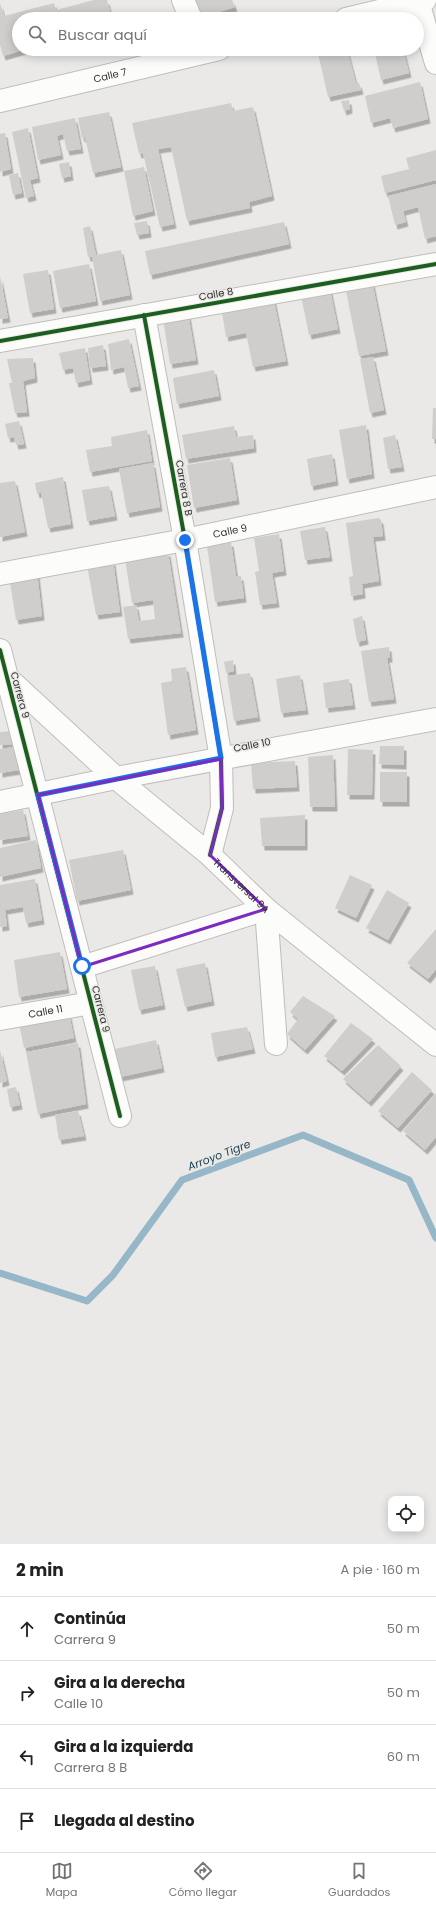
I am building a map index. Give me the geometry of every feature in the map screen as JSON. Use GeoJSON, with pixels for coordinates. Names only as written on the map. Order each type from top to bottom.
{"type":"FeatureCollection","features":[{"type":"Feature","properties":{"kind":"street"},"geometry":{"type":"LineString","coordinates":[[183,0],[188,12]]}},
{"type":"Feature","properties":{"kind":"street"},"geometry":{"type":"LineString","coordinates":[[376,12],[422,1],[436,63]]}},
{"type":"Feature","properties":{"kind":"street","name":"Calle 7"},"geometry":{"type":"LineString","coordinates":[[0,101],[184,56]]}},
{"type":"Feature","properties":{"kind":"street","name":"Calle 8"},"geometry":{"type":"LineString","coordinates":[[0,341],[436,264]]}},
{"type":"Feature","properties":{"kind":"street","name":"Carrera 8 B"},"geometry":{"type":"LineString","coordinates":[[144,315],[185,540],[221,758],[222,808],[210,855]]}},
{"type":"Feature","properties":{"kind":"street","name":"Calle 9"},"geometry":{"type":"LineString","coordinates":[[0,574],[185,540],[436,487]]}},
{"type":"Feature","properties":{"kind":"street","name":"Carrera 9"},"geometry":{"type":"LineString","coordinates":[[0,650],[3,674],[38,795],[120,1116]]}},
{"type":"Feature","properties":{"kind":"street","name":"Transversal 9A"},"geometry":{"type":"LineString","coordinates":[[3,674],[116,778],[210,855],[266,909],[436,1045]]}},
{"type":"Feature","properties":{"kind":"street","name":"Calle 10"},"geometry":{"type":"LineString","coordinates":[[0,802],[221,758],[436,719]]}},
{"type":"Feature","properties":{"kind":"street"},"geometry":{"type":"LineString","coordinates":[[82,966],[266,909],[276,1044]]}},
{"type":"Feature","properties":{"kind":"street","name":"Calle 11"},"geometry":{"type":"LineString","coordinates":[[0,1019],[91,1003]]}},
{"type":"Feature","properties":{"kind":"highlighted area"},"geometry":{"type":"Polygon","coordinates":[[[221,759],[222,808],[210,855],[266,909],[82,967],[38,795],[221,759]]]}},
{"type":"Feature","properties":{"kind":"building"},"geometry":{"type":"Polygon","coordinates":[[[94,0],[107,0],[110,12],[19,12],[54,3],[56,10],[94,0]]]}},
{"type":"Feature","properties":{"kind":"building"},"geometry":{"type":"Polygon","coordinates":[[[194,0],[232,0],[235,7],[219,12],[198,12],[194,0]]]}},
{"type":"Feature","properties":{"kind":"building"},"geometry":{"type":"Polygon","coordinates":[[[0,3],[4,16],[12,14],[12,53],[3,56],[0,45],[0,3]]]}},
{"type":"Feature","properties":{"kind":"building"},"geometry":{"type":"Polygon","coordinates":[[[319,56],[349,56],[356,84],[359,83],[361,90],[328,97],[319,56]]]}},
{"type":"Feature","properties":{"kind":"building"},"geometry":{"type":"Polygon","coordinates":[[[376,56],[405,56],[409,73],[381,80],[376,56]]]}},
{"type":"Feature","properties":{"kind":"building"},"geometry":{"type":"Polygon","coordinates":[[[420,82],[428,119],[393,128],[390,118],[371,123],[365,96],[420,82]]]}},
{"type":"Feature","properties":{"kind":"building"},"geometry":{"type":"Polygon","coordinates":[[[349,100],[350,109],[344,111],[341,101],[349,100]]]}},
{"type":"Feature","properties":{"kind":"building"},"geometry":{"type":"Polygon","coordinates":[[[231,103],[233,111],[253,107],[272,196],[249,202],[250,208],[187,221],[171,147],[158,149],[174,224],[160,227],[143,153],[139,154],[132,123],[231,103]]]}},
{"type":"Feature","properties":{"kind":"building"},"geometry":{"type":"Polygon","coordinates":[[[109,112],[121,167],[93,173],[85,137],[82,138],[78,118],[109,112]]]}},
{"type":"Feature","properties":{"kind":"building"},"geometry":{"type":"Polygon","coordinates":[[[75,118],[81,149],[67,151],[63,134],[57,136],[61,155],[38,160],[32,127],[75,118]]]}},
{"type":"Feature","properties":{"kind":"building"},"geometry":{"type":"Polygon","coordinates":[[[28,128],[38,178],[30,180],[34,196],[26,198],[12,132],[28,128]]]}},
{"type":"Feature","properties":{"kind":"building"},"geometry":{"type":"Polygon","coordinates":[[[5,133],[11,169],[0,172],[0,134],[5,133]]]}},
{"type":"Feature","properties":{"kind":"building"},"geometry":{"type":"Polygon","coordinates":[[[436,150],[436,180],[385,193],[381,176],[409,169],[406,158],[436,150]]]}},
{"type":"Feature","properties":{"kind":"building"},"geometry":{"type":"Polygon","coordinates":[[[69,162],[71,176],[62,178],[59,164],[69,162]]]}},
{"type":"Feature","properties":{"kind":"building"},"geometry":{"type":"Polygon","coordinates":[[[144,167],[153,211],[133,216],[124,171],[144,167]]]}},
{"type":"Feature","properties":{"kind":"building"},"geometry":{"type":"Polygon","coordinates":[[[18,173],[22,193],[13,195],[9,175],[18,173]]]}},
{"type":"Feature","properties":{"kind":"building"},"geometry":{"type":"Polygon","coordinates":[[[436,184],[436,236],[425,239],[418,207],[403,211],[406,222],[395,225],[388,196],[436,184]]]}},
{"type":"Feature","properties":{"kind":"building"},"geometry":{"type":"Polygon","coordinates":[[[147,221],[149,233],[137,235],[134,223],[147,221]]]}},
{"type":"Feature","properties":{"kind":"building"},"geometry":{"type":"Polygon","coordinates":[[[284,222],[289,244],[150,275],[145,251],[284,222]]]}},
{"type":"Feature","properties":{"kind":"building"},"geometry":{"type":"Polygon","coordinates":[[[90,226],[96,255],[121,250],[130,295],[100,301],[92,257],[88,257],[83,228],[90,226]]]}},
{"type":"Feature","properties":{"kind":"building"},"geometry":{"type":"Polygon","coordinates":[[[89,264],[96,301],[60,308],[53,271],[89,264]]]}},
{"type":"Feature","properties":{"kind":"building"},"geometry":{"type":"Polygon","coordinates":[[[48,270],[54,309],[30,313],[23,274],[48,270]]]}},
{"type":"Feature","properties":{"kind":"building"},"geometry":{"type":"Polygon","coordinates":[[[0,276],[8,318],[0,319],[0,276]]]}},
{"type":"Feature","properties":{"kind":"building"},"geometry":{"type":"Polygon","coordinates":[[[372,281],[386,351],[359,356],[345,286],[372,281]]]}},
{"type":"Feature","properties":{"kind":"building"},"geometry":{"type":"Polygon","coordinates":[[[329,285],[338,329],[309,335],[300,291],[329,285]]]}},
{"type":"Feature","properties":{"kind":"building"},"geometry":{"type":"Polygon","coordinates":[[[273,296],[286,361],[253,367],[246,333],[226,337],[221,306],[273,296]]]}},
{"type":"Feature","properties":{"kind":"building"},"geometry":{"type":"Polygon","coordinates":[[[188,313],[196,360],[170,364],[163,318],[188,313]]]}},
{"type":"Feature","properties":{"kind":"building"},"geometry":{"type":"Polygon","coordinates":[[[129,339],[139,386],[128,388],[124,367],[111,370],[108,344],[129,339]]]}},
{"type":"Feature","properties":{"kind":"building"},"geometry":{"type":"Polygon","coordinates":[[[103,345],[106,366],[90,368],[88,348],[103,345]]]}},
{"type":"Feature","properties":{"kind":"building"},"geometry":{"type":"Polygon","coordinates":[[[85,348],[90,380],[76,383],[73,368],[63,370],[59,353],[85,348]]]}},
{"type":"Feature","properties":{"kind":"building"},"geometry":{"type":"Polygon","coordinates":[[[373,357],[384,410],[370,413],[360,359],[373,357]]]}},
{"type":"Feature","properties":{"kind":"building"},"geometry":{"type":"Polygon","coordinates":[[[33,358],[35,378],[23,381],[27,412],[15,413],[9,383],[12,383],[7,359],[33,358]]]}},
{"type":"Feature","properties":{"kind":"building"},"geometry":{"type":"Polygon","coordinates":[[[214,370],[219,396],[177,404],[173,378],[214,370]]]}},
{"type":"Feature","properties":{"kind":"building"},"geometry":{"type":"Polygon","coordinates":[[[433,408],[436,408],[436,439],[432,439],[433,408]]]}},
{"type":"Feature","properties":{"kind":"building"},"geometry":{"type":"Polygon","coordinates":[[[19,421],[24,444],[16,445],[14,437],[8,438],[5,424],[19,421]]]}},
{"type":"Feature","properties":{"kind":"building"},"geometry":{"type":"Polygon","coordinates":[[[366,425],[372,474],[347,479],[339,430],[366,425]]]}},
{"type":"Feature","properties":{"kind":"building"},"geometry":{"type":"Polygon","coordinates":[[[234,426],[236,437],[253,435],[254,448],[186,459],[182,435],[234,426]]]}},
{"type":"Feature","properties":{"kind":"building"},"geometry":{"type":"Polygon","coordinates":[[[147,430],[152,461],[90,472],[86,450],[112,446],[111,437],[147,430]]]}},
{"type":"Feature","properties":{"kind":"building"},"geometry":{"type":"Polygon","coordinates":[[[395,435],[402,467],[388,469],[383,438],[395,435]]]}},
{"type":"Feature","properties":{"kind":"building"},"geometry":{"type":"Polygon","coordinates":[[[332,454],[336,481],[311,486],[307,459],[332,454]]]}},
{"type":"Feature","properties":{"kind":"building"},"geometry":{"type":"Polygon","coordinates":[[[230,458],[237,500],[194,508],[187,465],[230,458]]]}},
{"type":"Feature","properties":{"kind":"building"},"geometry":{"type":"Polygon","coordinates":[[[153,463],[160,507],[127,513],[119,469],[153,463]]]}},
{"type":"Feature","properties":{"kind":"building"},"geometry":{"type":"Polygon","coordinates":[[[63,477],[71,524],[48,528],[41,492],[37,494],[35,483],[63,477]]]}},
{"type":"Feature","properties":{"kind":"building"},"geometry":{"type":"Polygon","coordinates":[[[15,481],[25,532],[0,537],[0,483],[15,481]]]}},
{"type":"Feature","properties":{"kind":"building"},"geometry":{"type":"Polygon","coordinates":[[[109,486],[115,516],[87,521],[82,490],[109,486]]]}},
{"type":"Feature","properties":{"kind":"building"},"geometry":{"type":"Polygon","coordinates":[[[379,518],[381,520],[383,536],[373,537],[379,581],[362,584],[363,594],[351,596],[349,577],[353,576],[346,523],[379,518]]]}},
{"type":"Feature","properties":{"kind":"building"},"geometry":{"type":"Polygon","coordinates":[[[325,527],[330,557],[305,560],[300,531],[325,527]]]}},
{"type":"Feature","properties":{"kind":"building"},"geometry":{"type":"Polygon","coordinates":[[[279,534],[284,571],[272,573],[277,603],[260,605],[255,572],[259,571],[254,538],[279,534]]]}},
{"type":"Feature","properties":{"kind":"building"},"geometry":{"type":"Polygon","coordinates":[[[231,542],[236,576],[241,576],[244,598],[215,602],[207,546],[231,542]]]}},
{"type":"Feature","properties":{"kind":"building"},"geometry":{"type":"Polygon","coordinates":[[[168,552],[181,633],[128,639],[123,607],[136,605],[139,621],[155,619],[153,600],[132,603],[125,559],[168,552]]]}},
{"type":"Feature","properties":{"kind":"building"},"geometry":{"type":"Polygon","coordinates":[[[113,561],[120,612],[96,615],[87,565],[113,561]]]}},
{"type":"Feature","properties":{"kind":"building"},"geometry":{"type":"Polygon","coordinates":[[[37,572],[42,616],[16,620],[9,576],[37,572]]]}},
{"type":"Feature","properties":{"kind":"building"},"geometry":{"type":"Polygon","coordinates":[[[362,616],[366,640],[357,642],[353,619],[362,616]]]}},
{"type":"Feature","properties":{"kind":"building"},"geometry":{"type":"Polygon","coordinates":[[[389,647],[390,658],[387,658],[394,699],[369,702],[361,651],[389,647]]]}},
{"type":"Feature","properties":{"kind":"building"},"geometry":{"type":"Polygon","coordinates":[[[233,660],[234,671],[226,673],[224,662],[233,660]]]}},
{"type":"Feature","properties":{"kind":"building"},"geometry":{"type":"Polygon","coordinates":[[[186,667],[196,730],[168,735],[161,683],[172,681],[171,669],[186,667]]]}},
{"type":"Feature","properties":{"kind":"building"},"geometry":{"type":"Polygon","coordinates":[[[250,673],[258,717],[234,721],[227,676],[250,673]]]}},
{"type":"Feature","properties":{"kind":"building"},"geometry":{"type":"Polygon","coordinates":[[[300,675],[306,710],[281,713],[276,679],[300,675]]]}},
{"type":"Feature","properties":{"kind":"building"},"geometry":{"type":"Polygon","coordinates":[[[349,679],[353,705],[326,708],[323,683],[349,679]]]}},
{"type":"Feature","properties":{"kind":"building"},"geometry":{"type":"Polygon","coordinates":[[[16,731],[18,744],[0,745],[0,732],[16,731]]]}},
{"type":"Feature","properties":{"kind":"building"},"geometry":{"type":"Polygon","coordinates":[[[380,746],[404,746],[404,765],[379,764],[380,746]]]}},
{"type":"Feature","properties":{"kind":"building"},"geometry":{"type":"Polygon","coordinates":[[[15,747],[19,770],[0,773],[0,749],[15,747]]]}},
{"type":"Feature","properties":{"kind":"building"},"geometry":{"type":"Polygon","coordinates":[[[348,749],[373,750],[372,795],[347,795],[348,749]]]}},
{"type":"Feature","properties":{"kind":"building"},"geometry":{"type":"Polygon","coordinates":[[[333,755],[335,807],[310,807],[308,757],[333,755]]]}},
{"type":"Feature","properties":{"kind":"building"},"geometry":{"type":"Polygon","coordinates":[[[295,761],[297,787],[253,789],[251,763],[295,761]]]}},
{"type":"Feature","properties":{"kind":"building"},"geometry":{"type":"Polygon","coordinates":[[[380,772],[407,772],[407,802],[380,802],[380,772]]]}},
{"type":"Feature","properties":{"kind":"building"},"geometry":{"type":"Polygon","coordinates":[[[23,810],[28,836],[0,840],[0,814],[23,810]]]}},
{"type":"Feature","properties":{"kind":"building"},"geometry":{"type":"Polygon","coordinates":[[[305,815],[305,846],[262,846],[260,818],[305,815]]]}},
{"type":"Feature","properties":{"kind":"building"},"geometry":{"type":"Polygon","coordinates":[[[36,840],[41,868],[0,877],[0,848],[36,840]]]}},
{"type":"Feature","properties":{"kind":"building"},"geometry":{"type":"Polygon","coordinates":[[[123,850],[131,890],[77,901],[69,860],[123,850]]]}},
{"type":"Feature","properties":{"kind":"building"},"geometry":{"type":"Polygon","coordinates":[[[350,875],[372,885],[356,918],[335,908],[350,875]]]}},
{"type":"Feature","properties":{"kind":"building"},"geometry":{"type":"Polygon","coordinates":[[[35,879],[42,920],[26,923],[23,907],[5,910],[7,926],[0,927],[0,885],[35,879]]]}},
{"type":"Feature","properties":{"kind":"building"},"geometry":{"type":"Polygon","coordinates":[[[387,890],[409,903],[388,940],[366,928],[387,890]]]}},
{"type":"Feature","properties":{"kind":"building"},"geometry":{"type":"Polygon","coordinates":[[[436,929],[436,969],[428,979],[407,963],[436,929]]]}},
{"type":"Feature","properties":{"kind":"building"},"geometry":{"type":"Polygon","coordinates":[[[60,952],[67,989],[19,997],[14,960],[60,952]]]}},
{"type":"Feature","properties":{"kind":"building"},"geometry":{"type":"Polygon","coordinates":[[[205,963],[212,1001],[185,1007],[176,969],[205,963]]]}},
{"type":"Feature","properties":{"kind":"building"},"geometry":{"type":"Polygon","coordinates":[[[155,966],[163,1005],[139,1010],[131,970],[155,966]]]}},
{"type":"Feature","properties":{"kind":"building"},"geometry":{"type":"Polygon","coordinates":[[[303,996],[335,1016],[305,1050],[287,1034],[298,1019],[290,1012],[303,996]]]}},
{"type":"Feature","properties":{"kind":"building"},"geometry":{"type":"Polygon","coordinates":[[[69,1014],[74,1038],[24,1048],[19,1024],[69,1014]]]}},
{"type":"Feature","properties":{"kind":"building"},"geometry":{"type":"Polygon","coordinates":[[[351,1023],[373,1039],[342,1071],[324,1056],[351,1023]]]}},
{"type":"Feature","properties":{"kind":"building"},"geometry":{"type":"Polygon","coordinates":[[[247,1027],[253,1049],[215,1057],[211,1033],[247,1027]]]}},
{"type":"Feature","properties":{"kind":"building"},"geometry":{"type":"Polygon","coordinates":[[[156,1040],[162,1068],[120,1077],[115,1049],[156,1040]]]}},
{"type":"Feature","properties":{"kind":"building"},"geometry":{"type":"Polygon","coordinates":[[[78,1043],[86,1104],[38,1114],[26,1052],[78,1043]]]}},
{"type":"Feature","properties":{"kind":"building"},"geometry":{"type":"Polygon","coordinates":[[[378,1045],[401,1066],[369,1102],[343,1079],[378,1045]]]}},
{"type":"Feature","properties":{"kind":"building"},"geometry":{"type":"Polygon","coordinates":[[[0,1050],[7,1081],[0,1083],[0,1050]]]}},
{"type":"Feature","properties":{"kind":"building"},"geometry":{"type":"Polygon","coordinates":[[[412,1072],[432,1090],[398,1128],[378,1111],[412,1072]]]}},
{"type":"Feature","properties":{"kind":"building"},"geometry":{"type":"Polygon","coordinates":[[[16,1087],[20,1105],[10,1107],[7,1089],[16,1087]]]}},
{"type":"Feature","properties":{"kind":"building"},"geometry":{"type":"Polygon","coordinates":[[[436,1093],[436,1137],[425,1150],[403,1131],[436,1093]]]}},
{"type":"Feature","properties":{"kind":"building"},"geometry":{"type":"Polygon","coordinates":[[[78,1111],[84,1136],[59,1140],[55,1115],[78,1111]]]}},
{"type":"Feature","properties":{"kind":"waterway","name":"Arroyo Tigre"},"geometry":{"type":"LineString","coordinates":[[0,1273],[87,1301],[113,1275],[182,1180],[303,1135],[409,1180],[436,1238]]}},
{"type":"Feature","properties":{"kind":"cycle path"},"geometry":{"type":"LineString","coordinates":[[0,341],[436,264]]}},
{"type":"Feature","properties":{"kind":"cycle path"},"geometry":{"type":"LineString","coordinates":[[144,315],[185,540],[221,759],[222,808],[210,855]]}},
{"type":"Feature","properties":{"kind":"cycle path"},"geometry":{"type":"LineString","coordinates":[[0,650],[120,1116]]}},
{"type":"Feature","properties":{"kind":"route"},"geometry":{"type":"LineString","coordinates":[[82,966],[38,795],[116,778],[221,758],[185,540]]}}]}
